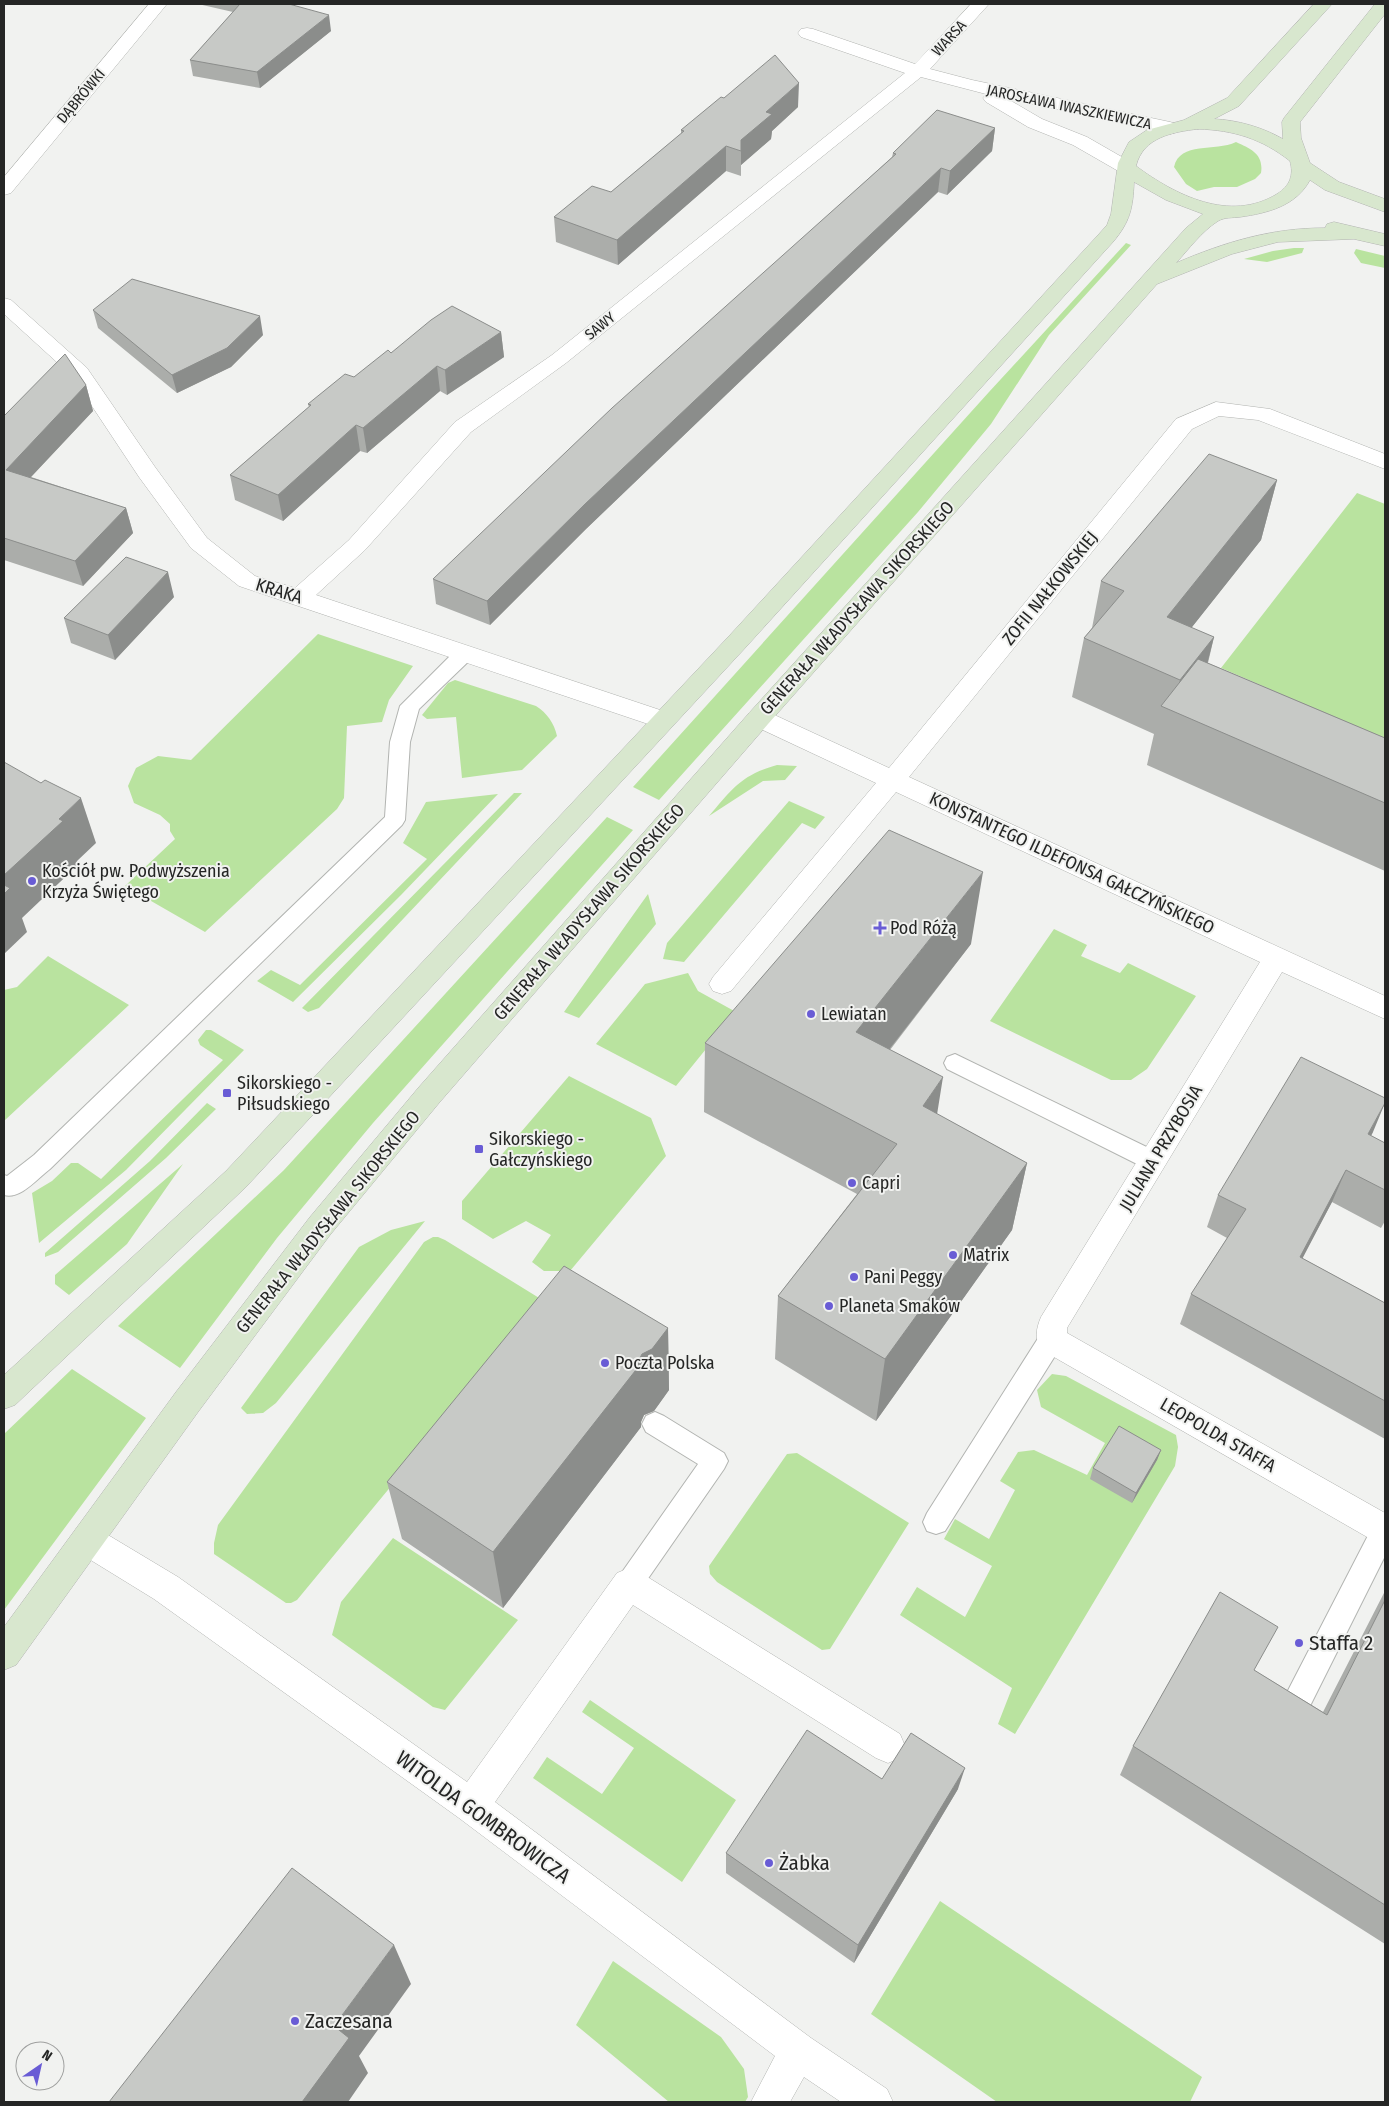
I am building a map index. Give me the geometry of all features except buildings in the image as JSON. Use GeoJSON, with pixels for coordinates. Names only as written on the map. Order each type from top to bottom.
{"type":"FeatureCollection","features":[{"type":"Feature","properties":{"kind":"street","name":"DĄBRÓWKI"},"geometry":{"type":"LineString","coordinates":[[4,189],[158,4]]}},
{"type":"Feature","properties":{"kind":"street","name":"WARSA"},"geometry":{"type":"LineString","coordinates":[[918,71],[980,4]]}},
{"type":"Feature","properties":{"kind":"street"},"geometry":{"type":"LineString","coordinates":[[4,1395],[236,1179],[738,641],[1106,238],[1118,223],[1124,199],[1127,168],[1130,155],[1135,147],[1143,139],[1224,108],[1233,102],[1323,4]]}},
{"type":"Feature","properties":{"kind":"street"},"geometry":{"type":"LineString","coordinates":[[1127,168],[1152,186],[1168,194],[1192,204],[1222,212],[1252,209],[1275,203],[1287,197],[1296,188],[1300,180],[1300,163],[1290,137],[1291,122],[1384,4]]}},
{"type":"Feature","properties":{"kind":"street","name":"JAROSŁAWA IWASZKIEWICZA"},"geometry":{"type":"LineString","coordinates":[[808,33],[918,71],[969,85],[1178,126]]}},
{"type":"Feature","properties":{"kind":"street","name":"SAWY"},"geometry":{"type":"LineString","coordinates":[[299,597],[357,545],[464,427],[559,359],[918,71]]}},
{"type":"Feature","properties":{"kind":"street","name":"JAROSŁAWA IWASZKIEWICZA"},"geometry":{"type":"LineString","coordinates":[[969,85],[1035,123],[1080,141],[1127,168]]}},
{"type":"Feature","properties":{"kind":"street"},"geometry":{"type":"LineString","coordinates":[[1178,126],[1223,126],[1259,134],[1289,150],[1300,163],[1332,186],[1385,206]]}},
{"type":"Feature","properties":{"kind":"street"},"geometry":{"type":"LineString","coordinates":[[1252,209],[1293,217],[1385,240]]}},
{"type":"Feature","properties":{"kind":"street","name":"GENERAŁA WŁADYSŁAWA SIKORSKIEGO"},"geometry":{"type":"LineString","coordinates":[[4,1654],[187,1402],[326,1219],[429,1095],[759,718],[1193,232],[1211,216],[1222,212]]}},
{"type":"Feature","properties":{"kind":"street"},"geometry":{"type":"LineString","coordinates":[[1149,281],[1228,249],[1255,241],[1291,235],[1353,233]]}},
{"type":"Feature","properties":{"kind":"street","name":"KRAKA"},"geometry":{"type":"LineString","coordinates":[[4,304],[80,372],[147,472],[199,543],[247,581],[663,720]]}},
{"type":"Feature","properties":{"kind":"street","name":"ZOFII NAŁKOWSKIEJ"},"geometry":{"type":"LineString","coordinates":[[722,984],[1184,424],[1216,409],[1262,414],[1385,462]]}},
{"type":"Feature","properties":{"kind":"street","name":"KONSTANTEGO ILDEFONSA GAŁCZYŃSKIEGO"},"geometry":{"type":"LineString","coordinates":[[759,718],[1385,1008]]}},
{"type":"Feature","properties":{"kind":"street","name":"JULIANA PRZYBOSIA"},"geometry":{"type":"LineString","coordinates":[[1051,1340],[1052,1326],[1277,957]]}},
{"type":"Feature","properties":{"kind":"street","name":"LEOPOLDA STAFFA"},"geometry":{"type":"LineString","coordinates":[[1051,1340],[1385,1530]]}},
{"type":"Feature","properties":{"kind":"street","name":"WITOLDA GOMBROWICZA"},"geometry":{"type":"LineString","coordinates":[[87,1540],[166,1588],[471,1806],[798,2051],[874,2102]]}},
{"type":"Feature","properties":{"kind":"street"},"geometry":{"type":"LineString","coordinates":[[471,1806],[629,1584],[888,1746]]}},
{"type":"Feature","properties":{"kind":"street"},"geometry":{"type":"LineString","coordinates":[[770,2102],[798,2051]]}},
{"type":"Feature","properties":{"kind":"lane"},"geometry":{"type":"LineString","coordinates":[[4,1185],[10,1187],[42,1162],[395,820],[400,742],[410,706],[464,654]]}},
{"type":"Feature","properties":{"kind":"lane"},"geometry":{"type":"LineString","coordinates":[[955,1063],[1153,1161]]}},
{"type":"Feature","properties":{"kind":"lane"},"geometry":{"type":"LineString","coordinates":[[936,1522],[1051,1340]]}},
{"type":"Feature","properties":{"kind":"lane"},"geometry":{"type":"LineString","coordinates":[[629,1584],[715,1461],[655,1424]]}},
{"type":"Feature","properties":{"kind":"lane"},"geometry":{"type":"LineString","coordinates":[[1290,1716],[1385,1530]]}},
{"type":"Feature","properties":{"kind":"green space"},"geometry":{"type":"Polygon","coordinates":[[[1236,142],[1255,153],[1261,167],[1261,173],[1255,179],[1237,187],[1214,187],[1197,191],[1186,184],[1174,167],[1183,154],[1191,150],[1228,145],[1236,142]]]}},
{"type":"Feature","properties":{"kind":"green space"},"geometry":{"type":"Polygon","coordinates":[[[1126,243],[1131,245],[1049,335],[991,424],[918,512],[659,800],[633,787],[989,392],[1126,243]]]}},
{"type":"Feature","properties":{"kind":"green space"},"geometry":{"type":"Polygon","coordinates":[[[1304,248],[1302,253],[1267,262],[1244,259],[1273,251],[1304,248]]]}},
{"type":"Feature","properties":{"kind":"green space"},"geometry":{"type":"Polygon","coordinates":[[[1356,249],[1385,256],[1385,268],[1361,263],[1354,253],[1356,249]]]}},
{"type":"Feature","properties":{"kind":"green space"},"geometry":{"type":"Polygon","coordinates":[[[1357,493],[1385,504],[1385,739],[1221,668],[1357,493]]]}},
{"type":"Feature","properties":{"kind":"green space"},"geometry":{"type":"Polygon","coordinates":[[[318,634],[413,666],[389,700],[382,722],[347,726],[344,798],[337,809],[205,932],[125,886],[175,839],[170,831],[170,824],[160,815],[134,803],[128,786],[136,768],[158,756],[191,760],[318,634]]]}},
{"type":"Feature","properties":{"kind":"green space"},"geometry":{"type":"Polygon","coordinates":[[[455,680],[536,706],[550,719],[557,736],[522,770],[462,778],[456,717],[427,719],[422,715],[448,683],[455,680]]]}},
{"type":"Feature","properties":{"kind":"green space"},"geometry":{"type":"Polygon","coordinates":[[[777,765],[797,766],[785,780],[763,781],[709,816],[731,791],[746,778],[754,773],[777,765]]]}},
{"type":"Feature","properties":{"kind":"green space"},"geometry":{"type":"Polygon","coordinates":[[[514,793],[522,793],[319,1008],[308,1012],[302,1008],[514,793]]]}},
{"type":"Feature","properties":{"kind":"green space"},"geometry":{"type":"Polygon","coordinates":[[[498,794],[401,895],[293,1002],[257,981],[271,970],[300,985],[427,859],[403,843],[426,802],[498,794]]]}},
{"type":"Feature","properties":{"kind":"green space"},"geometry":{"type":"Polygon","coordinates":[[[789,801],[825,817],[815,829],[802,823],[684,962],[663,959],[667,943],[789,801]]]}},
{"type":"Feature","properties":{"kind":"green space"},"geometry":{"type":"Polygon","coordinates":[[[607,817],[633,830],[373,1123],[277,1238],[180,1368],[118,1326],[284,1170],[607,817]]]}},
{"type":"Feature","properties":{"kind":"green space"},"geometry":{"type":"Polygon","coordinates":[[[648,894],[656,924],[579,1018],[564,1012],[648,894]]]}},
{"type":"Feature","properties":{"kind":"green space"},"geometry":{"type":"Polygon","coordinates":[[[1054,929],[1087,945],[1081,956],[1120,973],[1128,963],[1196,996],[1147,1069],[1131,1080],[1111,1080],[990,1021],[1054,929]]]}},
{"type":"Feature","properties":{"kind":"green space"},"geometry":{"type":"Polygon","coordinates":[[[48,956],[129,1005],[4,1121],[4,990],[17,987],[48,956]]]}},
{"type":"Feature","properties":{"kind":"green space"},"geometry":{"type":"Polygon","coordinates":[[[688,973],[698,991],[736,1012],[676,1086],[596,1044],[645,984],[688,973]]]}},
{"type":"Feature","properties":{"kind":"green space"},"geometry":{"type":"Polygon","coordinates":[[[206,1030],[211,1030],[244,1050],[126,1170],[39,1243],[32,1193],[52,1181],[71,1163],[78,1163],[101,1179],[223,1060],[200,1045],[198,1040],[206,1030]]]}},
{"type":"Feature","properties":{"kind":"green space"},"geometry":{"type":"Polygon","coordinates":[[[569,1076],[651,1118],[666,1156],[570,1271],[544,1271],[532,1262],[551,1235],[526,1221],[493,1239],[462,1219],[462,1201],[569,1076]]]}},
{"type":"Feature","properties":{"kind":"green space"},"geometry":{"type":"Polygon","coordinates":[[[207,1103],[216,1109],[166,1158],[58,1252],[45,1257],[45,1253],[150,1161],[207,1103]]]}},
{"type":"Feature","properties":{"kind":"green space"},"geometry":{"type":"Polygon","coordinates":[[[183,1164],[127,1244],[69,1295],[55,1284],[55,1275],[183,1164]]]}},
{"type":"Feature","properties":{"kind":"green space"},"geometry":{"type":"Polygon","coordinates":[[[425,1221],[276,1403],[263,1413],[247,1414],[241,1408],[359,1247],[391,1230],[425,1221]]]}},
{"type":"Feature","properties":{"kind":"green space"},"geometry":{"type":"Polygon","coordinates":[[[433,1237],[445,1240],[544,1301],[297,1600],[286,1603],[214,1554],[214,1543],[218,1525],[424,1242],[433,1237]]]}},
{"type":"Feature","properties":{"kind":"green space"},"geometry":{"type":"Polygon","coordinates":[[[72,1369],[146,1418],[4,1610],[4,1434],[72,1369]]]}},
{"type":"Feature","properties":{"kind":"green space"},"geometry":{"type":"Polygon","coordinates":[[[1052,1374],[1066,1376],[1176,1435],[1178,1447],[1175,1466],[1015,1734],[998,1724],[1012,1688],[900,1615],[917,1587],[965,1617],[992,1566],[944,1539],[955,1519],[989,1539],[1015,1490],[1000,1481],[1018,1452],[1034,1450],[1087,1475],[1105,1443],[1041,1407],[1037,1390],[1052,1374]]]}},
{"type":"Feature","properties":{"kind":"green space"},"geometry":{"type":"Polygon","coordinates":[[[797,1453],[909,1523],[830,1649],[822,1650],[717,1582],[710,1574],[709,1566],[787,1454],[797,1453]]]}},
{"type":"Feature","properties":{"kind":"green space"},"geometry":{"type":"Polygon","coordinates":[[[393,1538],[518,1620],[445,1710],[433,1707],[332,1635],[341,1602],[393,1538]]]}},
{"type":"Feature","properties":{"kind":"green space"},"geometry":{"type":"Polygon","coordinates":[[[590,1700],[736,1800],[682,1882],[533,1778],[547,1757],[602,1794],[634,1748],[582,1712],[590,1700]]]}},
{"type":"Feature","properties":{"kind":"green space"},"geometry":{"type":"Polygon","coordinates":[[[940,1901],[1202,2077],[1190,2102],[997,2102],[871,2014],[940,1901]]]}},
{"type":"Feature","properties":{"kind":"green space"},"geometry":{"type":"Polygon","coordinates":[[[613,1961],[721,2037],[744,2069],[748,2097],[745,2102],[669,2102],[576,2025],[613,1961]]]}},
{"type":"Feature","properties":{"kind":"place","name":"Kościół pw. Podwyższenia Krzyża Świętego"},"geometry":{"type":"Point","coordinates":[32,881]}},
{"type":"Feature","properties":{"kind":"place","name":"Pod Różą"},"geometry":{"type":"Point","coordinates":[880,928]}},
{"type":"Feature","properties":{"kind":"place","name":"Lewiatan"},"geometry":{"type":"Point","coordinates":[811,1014]}},
{"type":"Feature","properties":{"kind":"place","name":"Sikorskiego - Piłsudskiego"},"geometry":{"type":"Point","coordinates":[227,1093]}},
{"type":"Feature","properties":{"kind":"place","name":"Sikorskiego - Gałczyńskiego"},"geometry":{"type":"Point","coordinates":[479,1149]}},
{"type":"Feature","properties":{"kind":"place","name":"Capri"},"geometry":{"type":"Point","coordinates":[852,1183]}},
{"type":"Feature","properties":{"kind":"place","name":"Matrix"},"geometry":{"type":"Point","coordinates":[953,1255]}},
{"type":"Feature","properties":{"kind":"place","name":"Pani Peggy"},"geometry":{"type":"Point","coordinates":[854,1277]}},
{"type":"Feature","properties":{"kind":"place","name":"Planeta Smaków"},"geometry":{"type":"Point","coordinates":[829,1306]}},
{"type":"Feature","properties":{"kind":"place","name":"Poczta Polska"},"geometry":{"type":"Point","coordinates":[605,1363]}},
{"type":"Feature","properties":{"kind":"place","name":"Staffa 2"},"geometry":{"type":"Point","coordinates":[1299,1643]}},
{"type":"Feature","properties":{"kind":"place","name":"Żabka"},"geometry":{"type":"Point","coordinates":[769,1863]}},
{"type":"Feature","properties":{"kind":"place","name":"Zaczesana"},"geometry":{"type":"Point","coordinates":[295,2021]}}]}
